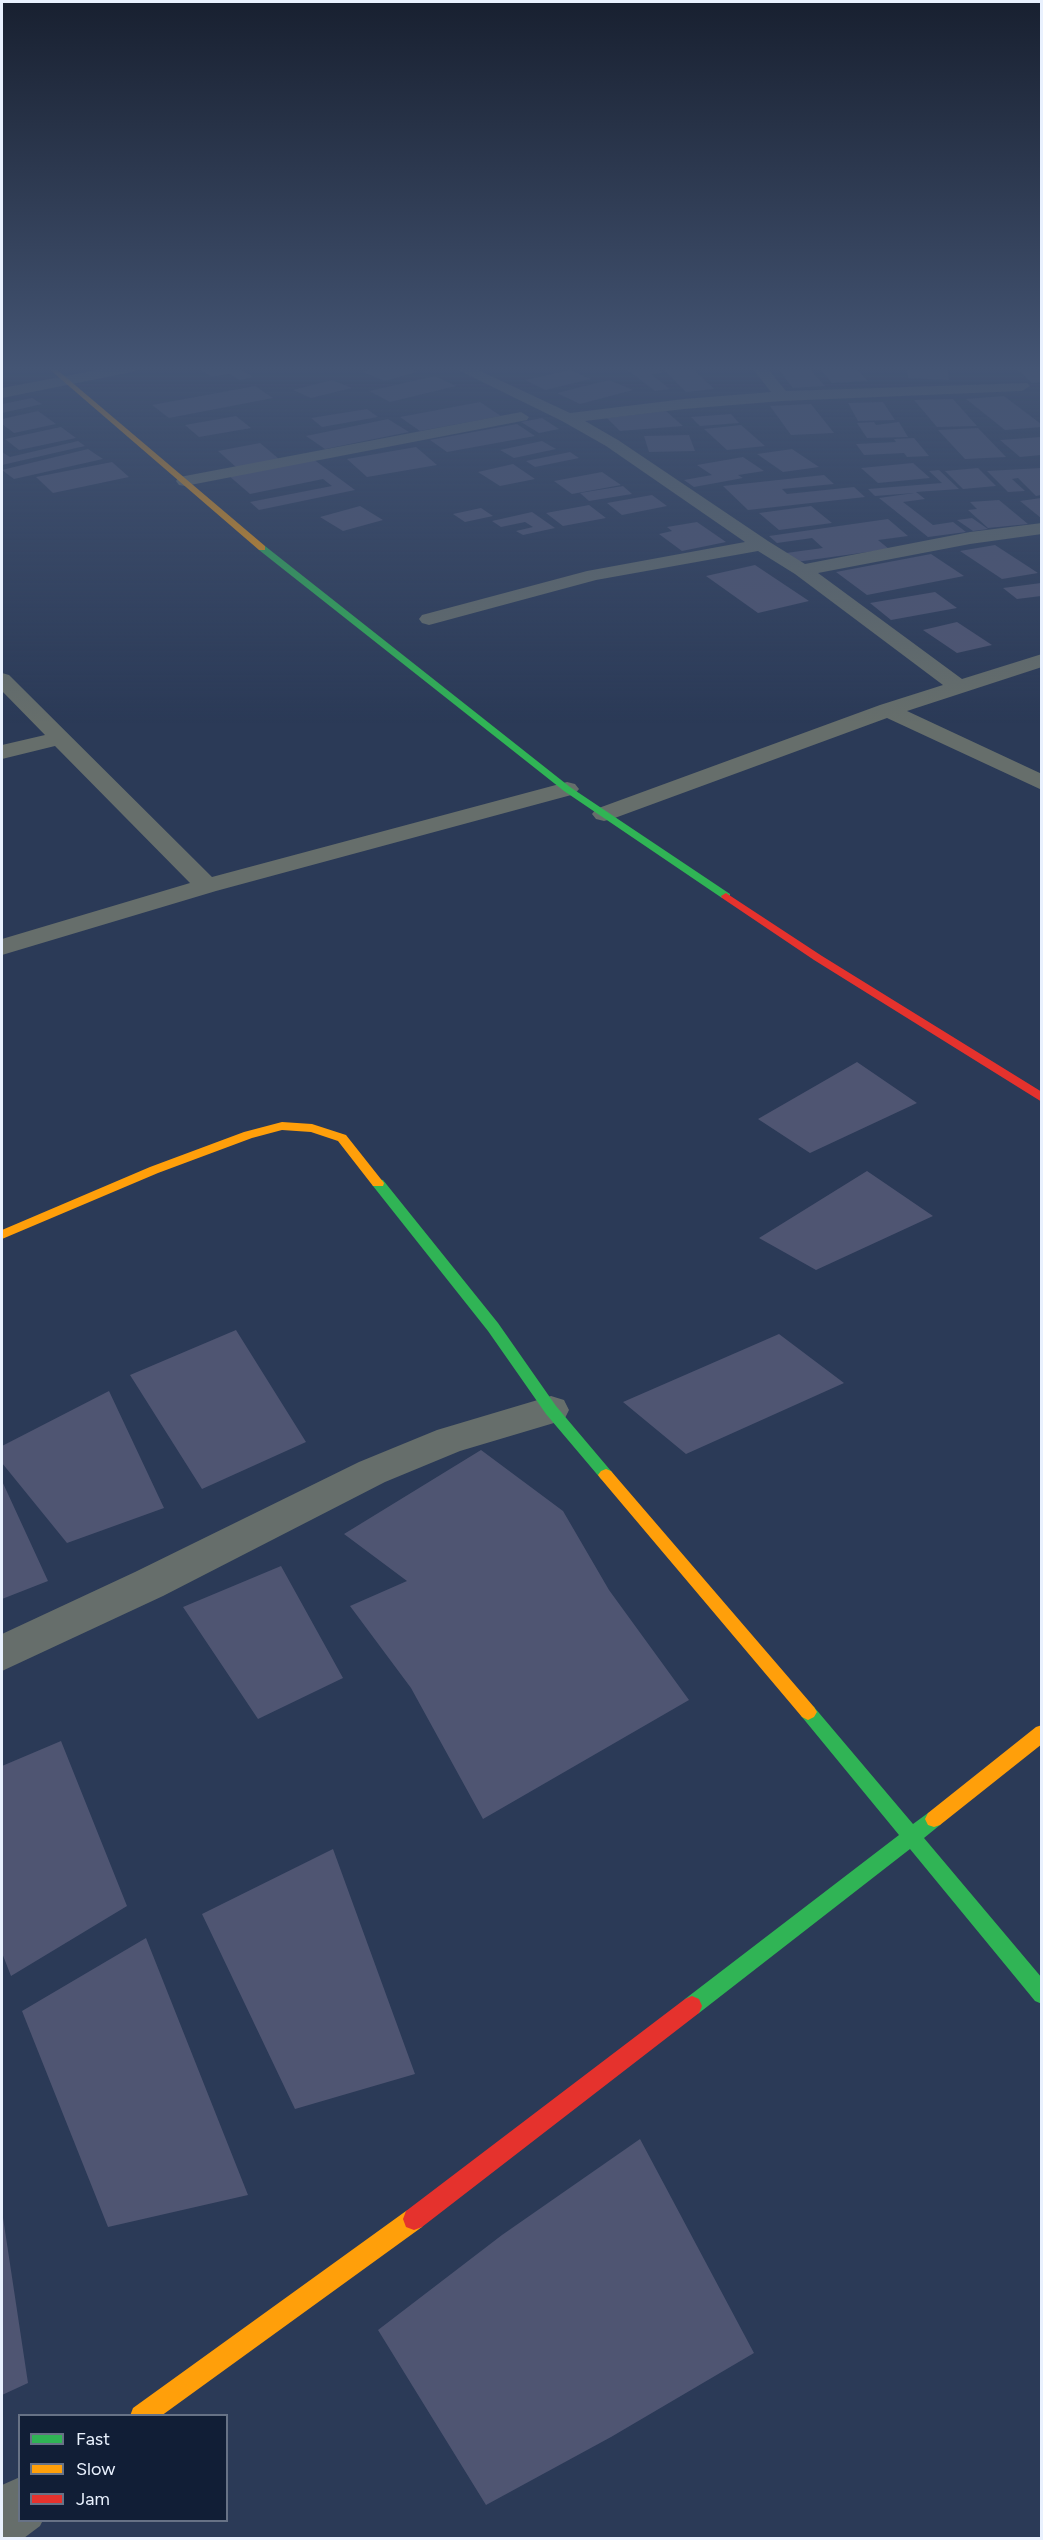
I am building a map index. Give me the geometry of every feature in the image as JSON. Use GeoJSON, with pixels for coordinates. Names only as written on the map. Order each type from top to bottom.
{"type":"FeatureCollection","features":[{"type":"Feature","properties":{"kind":"main road"},"geometry":{"type":"LineString","coordinates":[[192,487],[309,586],[567,789],[818,958],[1041,1098]]}},
{"type":"Feature","properties":{"kind":"main road"},"geometry":{"type":"LineString","coordinates":[[2,1235],[154,1170],[248,1135],[282,1126],[312,1128],[342,1138],[493,1327],[551,1410],[913,1836],[1041,1994]]}},
{"type":"Feature","properties":{"kind":"main road"},"geometry":{"type":"LineString","coordinates":[[142,2414],[460,2185],[913,1836],[1041,1733]]}},
{"type":"Feature","properties":{"kind":"street"},"geometry":{"type":"LineString","coordinates":[[675,487],[760,545],[802,570],[960,688]]}},
{"type":"Feature","properties":{"kind":"street"},"geometry":{"type":"LineString","coordinates":[[802,570],[970,538],[1041,528]]}},
{"type":"Feature","properties":{"kind":"street"},"geometry":{"type":"LineString","coordinates":[[429,619],[594,575],[760,545]]}},
{"type":"Feature","properties":{"kind":"street"},"geometry":{"type":"LineString","coordinates":[[604,813],[888,710],[1041,660]]}},
{"type":"Feature","properties":{"kind":"street"},"geometry":{"type":"LineString","coordinates":[[2,679],[207,886]]}},
{"type":"Feature","properties":{"kind":"street"},"geometry":{"type":"LineString","coordinates":[[888,710],[1041,783]]}},
{"type":"Feature","properties":{"kind":"street"},"geometry":{"type":"LineString","coordinates":[[2,752],[59,738]]}},
{"type":"Feature","properties":{"kind":"street"},"geometry":{"type":"LineString","coordinates":[[2,947],[207,886],[567,789]]}},
{"type":"Feature","properties":{"kind":"street"},"geometry":{"type":"LineString","coordinates":[[2,1653],[148,1584],[372,1472],[450,1440],[551,1410]]}},
{"type":"Feature","properties":{"kind":"street"},"geometry":{"type":"LineString","coordinates":[[2,2519],[18,2507]]}},
{"type":"Feature","properties":{"kind":"building"},"geometry":{"type":"Polygon","coordinates":[[[46,487],[84,487],[53,493],[46,487]]]}},
{"type":"Feature","properties":{"kind":"building"},"geometry":{"type":"Polygon","coordinates":[[[241,487],[286,487],[250,494],[241,487]]]}},
{"type":"Feature","properties":{"kind":"building"},"geometry":{"type":"Polygon","coordinates":[[[329,487],[350,487],[355,490],[259,510],[250,502],[329,487]]]}},
{"type":"Feature","properties":{"kind":"building"},"geometry":{"type":"Polygon","coordinates":[[[562,487],[613,487],[572,494],[562,487]]]}},
{"type":"Feature","properties":{"kind":"building"},"geometry":{"type":"Polygon","coordinates":[[[624,487],[632,494],[589,501],[580,493],[624,487]]]}},
{"type":"Feature","properties":{"kind":"building"},"geometry":{"type":"Polygon","coordinates":[[[724,487],[808,487],[782,489],[787,494],[854,487],[865,497],[748,510],[724,487]]]}},
{"type":"Feature","properties":{"kind":"building"},"geometry":{"type":"Polygon","coordinates":[[[956,487],[959,489],[916,492],[925,499],[903,502],[933,525],[953,522],[966,532],[928,537],[879,498],[914,493],[875,496],[868,489],[956,487]]]}},
{"type":"Feature","properties":{"kind":"building"},"geometry":{"type":"Polygon","coordinates":[[[961,487],[990,487],[963,489],[961,487]]]}},
{"type":"Feature","properties":{"kind":"building"},"geometry":{"type":"Polygon","coordinates":[[[1003,487],[1020,487],[1025,491],[1008,492],[1003,487]]]}},
{"type":"Feature","properties":{"kind":"building"},"geometry":{"type":"Polygon","coordinates":[[[1027,487],[1041,487],[1041,495],[1036,496],[1027,487]]]}},
{"type":"Feature","properties":{"kind":"building"},"geometry":{"type":"Polygon","coordinates":[[[652,495],[667,506],[622,515],[607,503],[652,495]]]}},
{"type":"Feature","properties":{"kind":"building"},"geometry":{"type":"Polygon","coordinates":[[[1041,498],[1041,518],[1020,501],[1041,498]]]}},
{"type":"Feature","properties":{"kind":"building"},"geometry":{"type":"Polygon","coordinates":[[[999,500],[1028,524],[988,528],[968,510],[977,509],[970,502],[999,500]]]}},
{"type":"Feature","properties":{"kind":"building"},"geometry":{"type":"Polygon","coordinates":[[[589,505],[606,518],[563,526],[546,513],[589,505]]]}},
{"type":"Feature","properties":{"kind":"building"},"geometry":{"type":"Polygon","coordinates":[[[360,506],[383,520],[343,531],[320,517],[360,506]]]}},
{"type":"Feature","properties":{"kind":"building"},"geometry":{"type":"Polygon","coordinates":[[[811,506],[832,523],[779,530],[759,513],[811,506]]]}},
{"type":"Feature","properties":{"kind":"building"},"geometry":{"type":"Polygon","coordinates":[[[481,508],[493,516],[465,522],[453,514],[481,508]]]}},
{"type":"Feature","properties":{"kind":"building"},"geometry":{"type":"Polygon","coordinates":[[[532,512],[555,528],[523,535],[516,531],[533,527],[525,522],[501,527],[492,521],[532,512]]]}},
{"type":"Feature","properties":{"kind":"building"},"geometry":{"type":"Polygon","coordinates":[[[972,518],[988,529],[973,531],[957,520],[972,518]]]}},
{"type":"Feature","properties":{"kind":"building"},"geometry":{"type":"Polygon","coordinates":[[[888,519],[908,536],[878,540],[889,549],[796,562],[786,553],[823,548],[812,538],[777,543],[769,536],[888,519]]]}},
{"type":"Feature","properties":{"kind":"building"},"geometry":{"type":"Polygon","coordinates":[[[697,522],[726,542],[682,551],[659,534],[672,531],[667,527],[697,522]]]}},
{"type":"Feature","properties":{"kind":"building"},"geometry":{"type":"Polygon","coordinates":[[[995,545],[1038,573],[1002,579],[960,551],[995,545]]]}},
{"type":"Feature","properties":{"kind":"building"},"geometry":{"type":"Polygon","coordinates":[[[931,554],[964,576],[867,595],[836,572],[931,554]]]}},
{"type":"Feature","properties":{"kind":"building"},"geometry":{"type":"Polygon","coordinates":[[[755,565],[809,601],[758,613],[706,576],[755,565]]]}},
{"type":"Feature","properties":{"kind":"building"},"geometry":{"type":"Polygon","coordinates":[[[1041,583],[1041,596],[1017,599],[1003,588],[1041,583]]]}},
{"type":"Feature","properties":{"kind":"building"},"geometry":{"type":"Polygon","coordinates":[[[935,592],[957,608],[891,620],[870,603],[935,592]]]}},
{"type":"Feature","properties":{"kind":"building"},"geometry":{"type":"Polygon","coordinates":[[[957,622],[992,645],[957,653],[923,630],[957,622]]]}},
{"type":"Feature","properties":{"kind":"building"},"geometry":{"type":"Polygon","coordinates":[[[857,1062],[917,1103],[810,1153],[758,1119],[857,1062]]]}},
{"type":"Feature","properties":{"kind":"building"},"geometry":{"type":"Polygon","coordinates":[[[867,1171],[933,1216],[816,1270],[759,1238],[867,1171]]]}},
{"type":"Feature","properties":{"kind":"building"},"geometry":{"type":"Polygon","coordinates":[[[236,1330],[306,1442],[202,1489],[130,1375],[236,1330]]]}},
{"type":"Feature","properties":{"kind":"building"},"geometry":{"type":"Polygon","coordinates":[[[779,1334],[844,1383],[686,1454],[623,1402],[779,1334]]]}},
{"type":"Feature","properties":{"kind":"building"},"geometry":{"type":"Polygon","coordinates":[[[109,1391],[164,1508],[67,1543],[2,1463],[2,1446],[109,1391]]]}},
{"type":"Feature","properties":{"kind":"building"},"geometry":{"type":"Polygon","coordinates":[[[481,1450],[563,1511],[609,1590],[689,1700],[483,1819],[411,1688],[350,1606],[407,1581],[344,1534],[481,1450]]]}},
{"type":"Feature","properties":{"kind":"building"},"geometry":{"type":"Polygon","coordinates":[[[2,1481],[48,1581],[2,1599],[2,1481]]]}},
{"type":"Feature","properties":{"kind":"building"},"geometry":{"type":"Polygon","coordinates":[[[281,1566],[343,1678],[258,1719],[183,1607],[281,1566]]]}},
{"type":"Feature","properties":{"kind":"building"},"geometry":{"type":"Polygon","coordinates":[[[61,1741],[127,1906],[11,1976],[2,1953],[2,1766],[61,1741]]]}},
{"type":"Feature","properties":{"kind":"building"},"geometry":{"type":"Polygon","coordinates":[[[333,1849],[415,2074],[295,2109],[202,1914],[333,1849]]]}},
{"type":"Feature","properties":{"kind":"building"},"geometry":{"type":"Polygon","coordinates":[[[146,1938],[248,2195],[108,2227],[22,2011],[146,1938]]]}},
{"type":"Feature","properties":{"kind":"building"},"geometry":{"type":"Polygon","coordinates":[[[640,2139],[754,2353],[611,2437],[486,2505],[378,2330],[502,2235],[640,2139]]]}},
{"type":"Feature","properties":{"kind":"building"},"geometry":{"type":"Polygon","coordinates":[[[2,2211],[28,2383],[2,2395],[2,2211]]]}},
{"type":"Feature","properties":{"kind":"traffic: fast"},"geometry":{"type":"LineString","coordinates":[[262,548],[567,789],[726,896]]}},
{"type":"Feature","properties":{"kind":"traffic: fast"},"geometry":{"type":"LineString","coordinates":[[378,1183],[493,1327],[551,1410],[606,1475]]}},
{"type":"Feature","properties":{"kind":"traffic: fast"},"geometry":{"type":"LineString","coordinates":[[808,1712],[1042,1994]]}},
{"type":"Feature","properties":{"kind":"traffic: fast"},"geometry":{"type":"LineString","coordinates":[[692,2006],[934,1819]]}},
{"type":"Feature","properties":{"kind":"traffic: slow"},"geometry":{"type":"LineString","coordinates":[[190,487],[262,548]]}},
{"type":"Feature","properties":{"kind":"traffic: slow"},"geometry":{"type":"LineString","coordinates":[[2,1235],[154,1170],[248,1135],[282,1126],[312,1128],[342,1138],[378,1183]]}},
{"type":"Feature","properties":{"kind":"traffic: slow"},"geometry":{"type":"LineString","coordinates":[[606,1475],[808,1712]]}},
{"type":"Feature","properties":{"kind":"traffic: slow"},"geometry":{"type":"LineString","coordinates":[[934,1819],[1042,1733]]}},
{"type":"Feature","properties":{"kind":"traffic: slow"},"geometry":{"type":"LineString","coordinates":[[144,2414],[414,2219]]}},
{"type":"Feature","properties":{"kind":"traffic: jam"},"geometry":{"type":"LineString","coordinates":[[726,896],[818,958],[1042,1098]]}},
{"type":"Feature","properties":{"kind":"traffic: jam"},"geometry":{"type":"LineString","coordinates":[[414,2219],[692,2006]]}}]}
